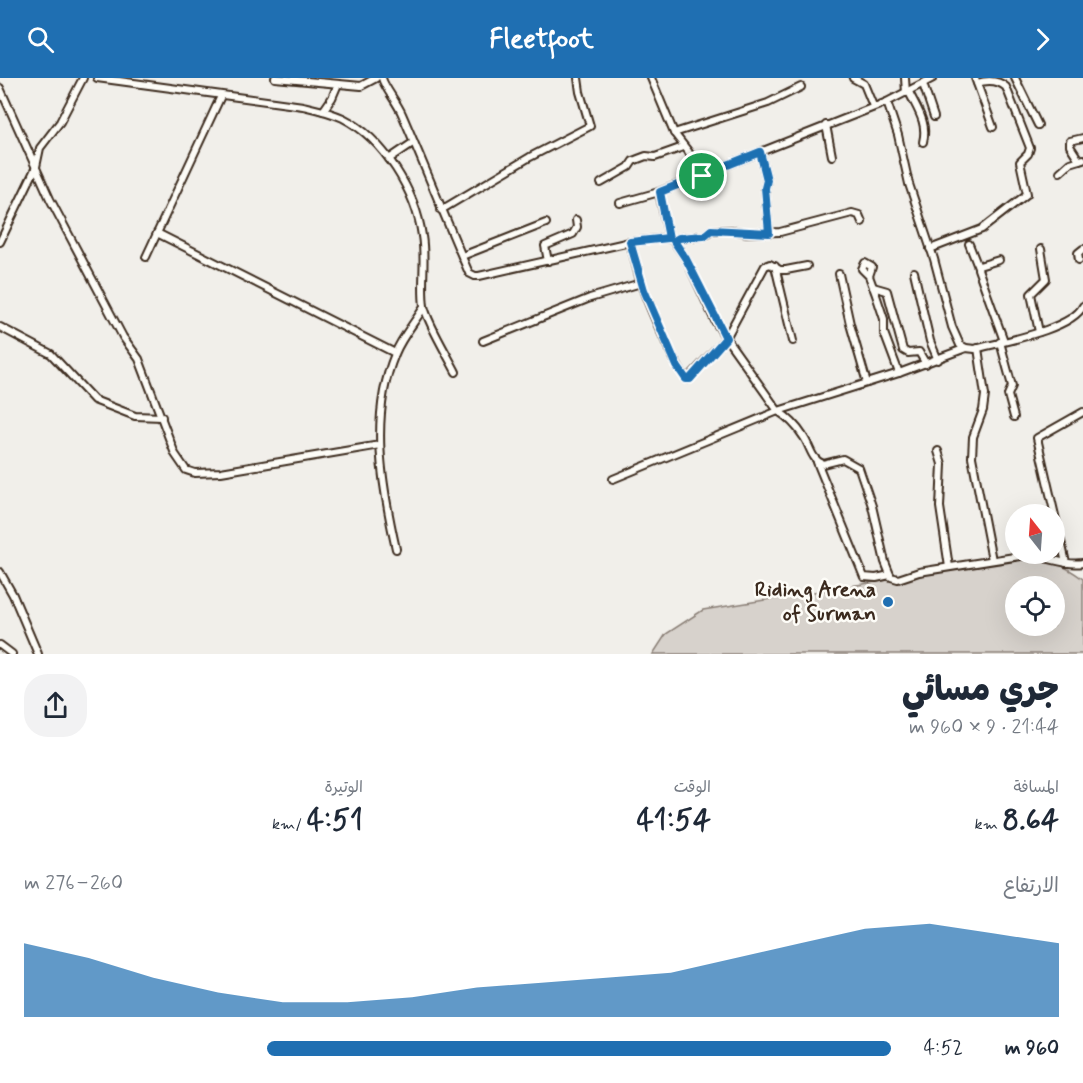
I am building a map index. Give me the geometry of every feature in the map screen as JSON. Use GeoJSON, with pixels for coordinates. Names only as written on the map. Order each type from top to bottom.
{"type":"FeatureCollection","features":[{"type":"Feature","properties":{"kind":"street"},"geometry":{"type":"LineString","coordinates":[[0,242],[36,167],[40,148],[60,122],[83,78]]}},
{"type":"Feature","properties":{"kind":"street"},"geometry":{"type":"LineString","coordinates":[[97,78],[221,96],[263,99],[323,111],[354,125],[389,159],[404,182],[418,214],[424,259],[424,308],[456,372]]}},
{"type":"Feature","properties":{"kind":"street"},"geometry":{"type":"LineString","coordinates":[[275,78],[361,86],[376,78]]}},
{"type":"Feature","properties":{"kind":"street"},"geometry":{"type":"LineString","coordinates":[[382,78],[383,84],[398,104],[469,273],[477,276],[630,242],[704,236],[711,230],[769,233],[852,213],[858,214],[862,222]]}},
{"type":"Feature","properties":{"kind":"street"},"geometry":{"type":"LineString","coordinates":[[441,210],[530,157],[590,126],[578,78]]}},
{"type":"Feature","properties":{"kind":"street"},"geometry":{"type":"LineString","coordinates":[[651,78],[674,133],[688,151],[702,176]]}},
{"type":"Feature","properties":{"kind":"street"},"geometry":{"type":"LineString","coordinates":[[853,78],[864,84],[873,106]]}},
{"type":"Feature","properties":{"kind":"street"},"geometry":{"type":"LineString","coordinates":[[905,78],[908,93],[923,121],[926,133],[923,142]]}},
{"type":"Feature","properties":{"kind":"street"},"geometry":{"type":"LineString","coordinates":[[620,203],[660,192],[702,176],[887,102],[933,78]]}},
{"type":"Feature","properties":{"kind":"street"},"geometry":{"type":"LineString","coordinates":[[1015,78],[1038,125]]}},
{"type":"Feature","properties":{"kind":"street"},"geometry":{"type":"LineString","coordinates":[[930,249],[982,229],[1026,196],[1025,179],[1020,162],[1028,154],[1030,148],[1006,87],[989,80],[976,81],[993,127]]}},
{"type":"Feature","properties":{"kind":"street"},"geometry":{"type":"LineString","coordinates":[[323,111],[338,84]]}},
{"type":"Feature","properties":{"kind":"street"},"geometry":{"type":"LineString","coordinates":[[923,84],[934,117]]}},
{"type":"Feature","properties":{"kind":"street"},"geometry":{"type":"LineString","coordinates":[[674,133],[768,103],[801,87]]}},
{"type":"Feature","properties":{"kind":"street"},"geometry":{"type":"LineString","coordinates":[[0,88],[36,167],[117,326],[139,359],[180,463],[186,470],[195,473],[221,472],[380,445]]}},
{"type":"Feature","properties":{"kind":"street"},"geometry":{"type":"LineString","coordinates":[[146,257],[221,96]]}},
{"type":"Feature","properties":{"kind":"street"},"geometry":{"type":"LineString","coordinates":[[887,102],[952,327],[960,345],[966,348]]}},
{"type":"Feature","properties":{"kind":"street"},"geometry":{"type":"LineString","coordinates":[[826,125],[832,156]]}},
{"type":"Feature","properties":{"kind":"street"},"geometry":{"type":"LineString","coordinates":[[1060,172],[1070,163],[1081,160],[1070,146],[1070,141],[1083,138]]}},
{"type":"Feature","properties":{"kind":"street"},"geometry":{"type":"LineString","coordinates":[[389,159],[414,142]]}},
{"type":"Feature","properties":{"kind":"street"},"geometry":{"type":"LineString","coordinates":[[601,183],[629,167],[633,161],[646,156],[655,157],[683,147]]}},
{"type":"Feature","properties":{"kind":"street"},"geometry":{"type":"LineString","coordinates":[[760,152],[767,180],[765,188],[769,233]]}},
{"type":"Feature","properties":{"kind":"street"},"geometry":{"type":"LineString","coordinates":[[660,192],[671,240],[686,259],[726,338],[778,411],[791,419],[806,440],[864,577],[876,578],[890,575],[898,579],[949,567],[1027,555],[1043,556],[1066,563],[1083,563]]}},
{"type":"Feature","properties":{"kind":"street"},"geometry":{"type":"LineString","coordinates":[[548,261],[545,246],[573,234],[577,227],[576,220]]}},
{"type":"Feature","properties":{"kind":"street"},"geometry":{"type":"LineString","coordinates":[[462,256],[546,223]]}},
{"type":"Feature","properties":{"kind":"street"},"geometry":{"type":"LineString","coordinates":[[157,233],[395,353]]}},
{"type":"Feature","properties":{"kind":"street"},"geometry":{"type":"LineString","coordinates":[[630,242],[641,283],[677,366],[686,379],[690,379],[726,338],[765,266],[774,266],[780,270],[807,266]]}},
{"type":"Feature","properties":{"kind":"street"},"geometry":{"type":"LineString","coordinates":[[969,244],[1002,342],[1012,386],[1008,395],[1014,417]]}},
{"type":"Feature","properties":{"kind":"street"},"geometry":{"type":"LineString","coordinates":[[1039,332],[1031,294],[1046,279],[1041,249]]}},
{"type":"Feature","properties":{"kind":"street"},"geometry":{"type":"LineString","coordinates":[[1079,261],[1078,253],[1083,249]]}},
{"type":"Feature","properties":{"kind":"street"},"geometry":{"type":"LineString","coordinates":[[978,267],[999,260]]}},
{"type":"Feature","properties":{"kind":"street"},"geometry":{"type":"LineString","coordinates":[[774,266],[793,340]]}},
{"type":"Feature","properties":{"kind":"street"},"geometry":{"type":"LineString","coordinates":[[914,272],[930,341],[938,360]]}},
{"type":"Feature","properties":{"kind":"street"},"geometry":{"type":"LineString","coordinates":[[838,274],[867,383]]}},
{"type":"Feature","properties":{"kind":"street"},"geometry":{"type":"LineString","coordinates":[[869,276],[884,320],[884,333],[899,373]]}},
{"type":"Feature","properties":{"kind":"street"},"geometry":{"type":"LineString","coordinates":[[483,340],[590,298],[641,283]]}},
{"type":"Feature","properties":{"kind":"street"},"geometry":{"type":"LineString","coordinates":[[873,286],[887,291],[902,349],[906,352],[919,352],[926,364]]}},
{"type":"Feature","properties":{"kind":"street"},"geometry":{"type":"LineString","coordinates":[[613,479],[778,411],[938,360],[966,348],[978,348],[1039,332],[1073,319],[1083,306]]}},
{"type":"Feature","properties":{"kind":"street"},"geometry":{"type":"LineString","coordinates":[[396,549],[380,445],[381,404],[395,353],[424,308]]}},
{"type":"Feature","properties":{"kind":"street"},"geometry":{"type":"LineString","coordinates":[[0,327],[51,354],[94,400],[135,416],[162,417]]}},
{"type":"Feature","properties":{"kind":"street"},"geometry":{"type":"LineString","coordinates":[[978,348],[985,395],[983,410],[974,437],[972,457],[992,560]]}},
{"type":"Feature","properties":{"kind":"street"},"geometry":{"type":"LineString","coordinates":[[1066,563],[1037,438],[1083,412]]}},
{"type":"Feature","properties":{"kind":"street"},"geometry":{"type":"LineString","coordinates":[[938,451],[942,464],[940,507],[949,567]]}},
{"type":"Feature","properties":{"kind":"street"},"geometry":{"type":"LineString","coordinates":[[817,462],[823,464],[843,459],[859,468],[875,514],[890,575]]}},
{"type":"Feature","properties":{"kind":"street"},"geometry":{"type":"LineString","coordinates":[[0,572],[14,595],[38,654]]}},
{"type":"Feature","properties":{"kind":"street"},"geometry":{"type":"LineString","coordinates":[[0,645],[12,654]]}},
{"type":"Feature","properties":{"kind":"shaded area","name":"Riding Arena of Surman"},"geometry":{"type":"Polygon","coordinates":[[[1005,561],[1005,564],[1057,564],[1083,579],[1083,654],[653,654],[666,634],[703,610],[1005,561]]]}},
{"type":"Feature","properties":{"kind":"place","name":"Riding Arena of Surman"},"geometry":{"type":"Point","coordinates":[888,602]}},
{"type":"Feature","properties":{"kind":"route"},"geometry":{"type":"LineString","coordinates":[[760,152],[767,180],[765,188],[769,233],[710,230],[704,236],[679,238],[674,241],[686,259],[715,321],[726,338],[688,379],[684,378],[677,366],[641,283],[630,242],[669,238],[660,192],[702,176],[760,152]]}}]}
